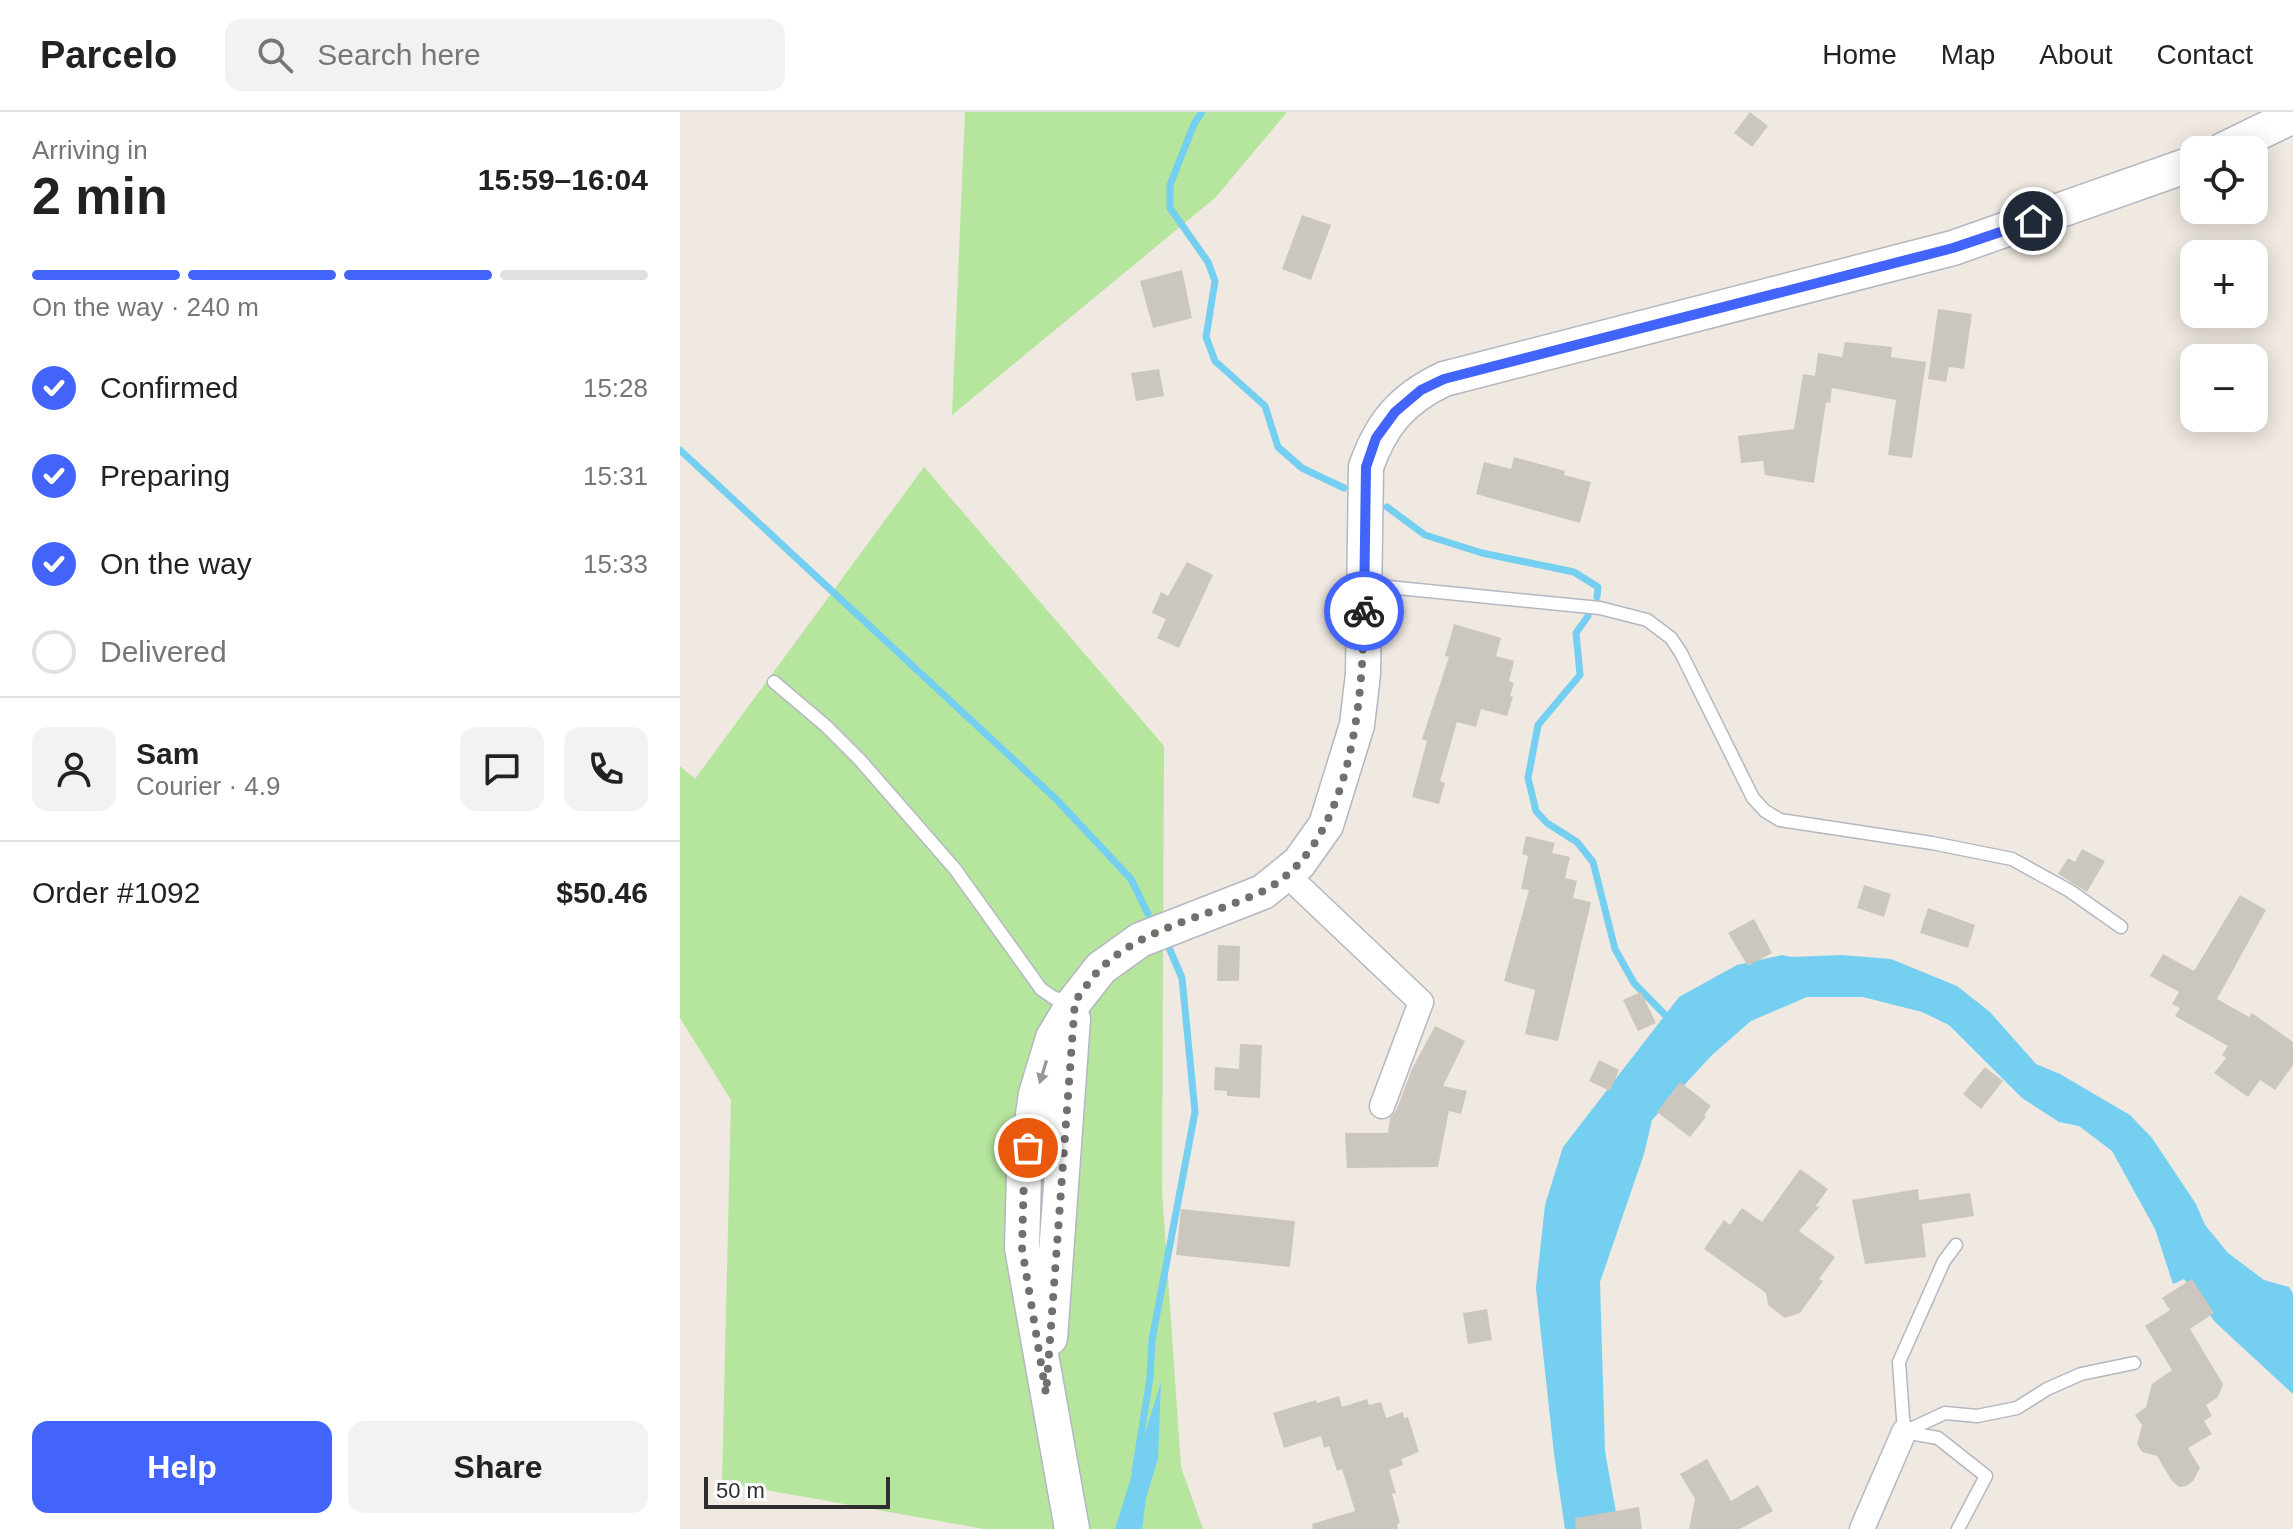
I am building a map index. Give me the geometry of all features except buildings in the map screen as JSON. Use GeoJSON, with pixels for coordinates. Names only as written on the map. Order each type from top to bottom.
{"type":"FeatureCollection","features":[{"type":"Feature","properties":{"kind":"street"},"geometry":{"type":"LineString","coordinates":[[2252,136],[2293,116]]}},
{"type":"Feature","properties":{"kind":"street"},"geometry":{"type":"LineString","coordinates":[[1072,1529],[1046,1394],[1075,1001],[1101,968],[1140,940],[1263,892],[1299,863],[1326,825],[1357,725],[1363,674],[1366,467],[1376,438],[1395,412],[1421,390],[1444,379],[1953,248],[2180,168]]}},
{"type":"Feature","properties":{"kind":"street"},"geometry":{"type":"LineString","coordinates":[[1286,874],[1421,1002],[1382,1106]]}},
{"type":"Feature","properties":{"kind":"street"},"geometry":{"type":"LineString","coordinates":[[1862,1529],[1904,1432]]}},
{"type":"Feature","properties":{"kind":"lane"},"geometry":{"type":"LineString","coordinates":[[1364,585],[1600,608],[1647,620],[1671,638],[1681,653],[1742,779],[1757,804],[1765,811],[1780,820],[1932,843],[2012,859],[2070,891],[2121,927]]}},
{"type":"Feature","properties":{"kind":"lane"},"geometry":{"type":"LineString","coordinates":[[774,682],[860,760],[955,869],[1041,989],[1054,998],[1075,1001]]}},
{"type":"Feature","properties":{"kind":"lane"},"geometry":{"type":"LineString","coordinates":[[1904,1432],[1899,1362],[1944,1261],[1956,1245]]}},
{"type":"Feature","properties":{"kind":"lane"},"geometry":{"type":"LineString","coordinates":[[1904,1432],[1945,1413],[1977,1416],[2017,1408],[2047,1389],[2081,1374],[2134,1363]]}},
{"type":"Feature","properties":{"kind":"lane"},"geometry":{"type":"LineString","coordinates":[[1904,1432],[1938,1438],[1986,1476],[1958,1529]]}},
{"type":"Feature","properties":{"kind":"green space"},"geometry":{"type":"Polygon","coordinates":[[[965,112],[1287,112],[1215,198],[952,415],[965,112]]]}},
{"type":"Feature","properties":{"kind":"green space"},"geometry":{"type":"Polygon","coordinates":[[[924,467],[1164,746],[1162,1190],[1181,1467],[1203,1529],[984,1529],[722,1482],[731,1100],[680,1018],[680,766],[695,779],[924,467]]]}},
{"type":"Feature","properties":{"kind":"water"},"geometry":{"type":"Polygon","coordinates":[[[1782,955],[1891,959],[1957,986],[1990,1012],[2036,1064],[2060,1074],[2130,1115],[2152,1138],[2196,1204],[2205,1225],[2228,1253],[2264,1280],[2289,1287],[2293,1294],[2293,1394],[2215,1322],[2184,1279],[2173,1284],[2155,1229],[2112,1151],[2079,1126],[2059,1122],[2022,1098],[1949,1025],[1922,1012],[1863,997],[1807,997],[1751,1021],[1712,1055],[1652,1120],[1644,1154],[1600,1282],[1605,1451],[1619,1529],[1565,1529],[1536,1288],[1545,1205],[1563,1147],[1679,997],[1737,965],[1782,955]]]}},
{"type":"Feature","properties":{"kind":"water"},"geometry":{"type":"Polygon","coordinates":[[[1161,1382],[1158,1459],[1146,1498],[1142,1529],[1115,1529],[1161,1382]]]}},
{"type":"Feature","properties":{"kind":"waterway"},"geometry":{"type":"LineString","coordinates":[[1202,112],[1194,124],[1170,185],[1170,208],[1208,262],[1215,281],[1206,337],[1215,361],[1265,406],[1278,447],[1302,468],[1344,488]]}},
{"type":"Feature","properties":{"kind":"waterway"},"geometry":{"type":"LineString","coordinates":[[680,450],[1056,799],[1131,879],[1148,914]]}},
{"type":"Feature","properties":{"kind":"waterway"},"geometry":{"type":"LineString","coordinates":[[1387,507],[1425,535],[1482,553],[1574,572],[1598,587],[1597,597]]}},
{"type":"Feature","properties":{"kind":"waterway"},"geometry":{"type":"LineString","coordinates":[[1588,616],[1576,633],[1580,675],[1538,725],[1528,778],[1536,811],[1547,823],[1577,842],[1593,862],[1615,949],[1634,983],[1670,1020]]}},
{"type":"Feature","properties":{"kind":"waterway"},"geometry":{"type":"LineString","coordinates":[[1135,1472],[1150,1378],[1152,1340],[1195,1112],[1182,978],[1167,943]]}},
{"type":"Feature","properties":{"kind":"way so far"},"geometry":{"type":"LineString","coordinates":[[1028,1148],[1022,1248],[1046,1394],[1075,1001],[1101,968],[1140,940],[1263,892],[1299,863],[1326,825],[1357,725],[1363,674],[1364,611]]}},
{"type":"Feature","properties":{"kind":"route"},"geometry":{"type":"LineString","coordinates":[[1364,611],[1366,467],[1376,438],[1395,412],[1421,390],[1444,379],[1953,248],[2033,221]]}}]}
